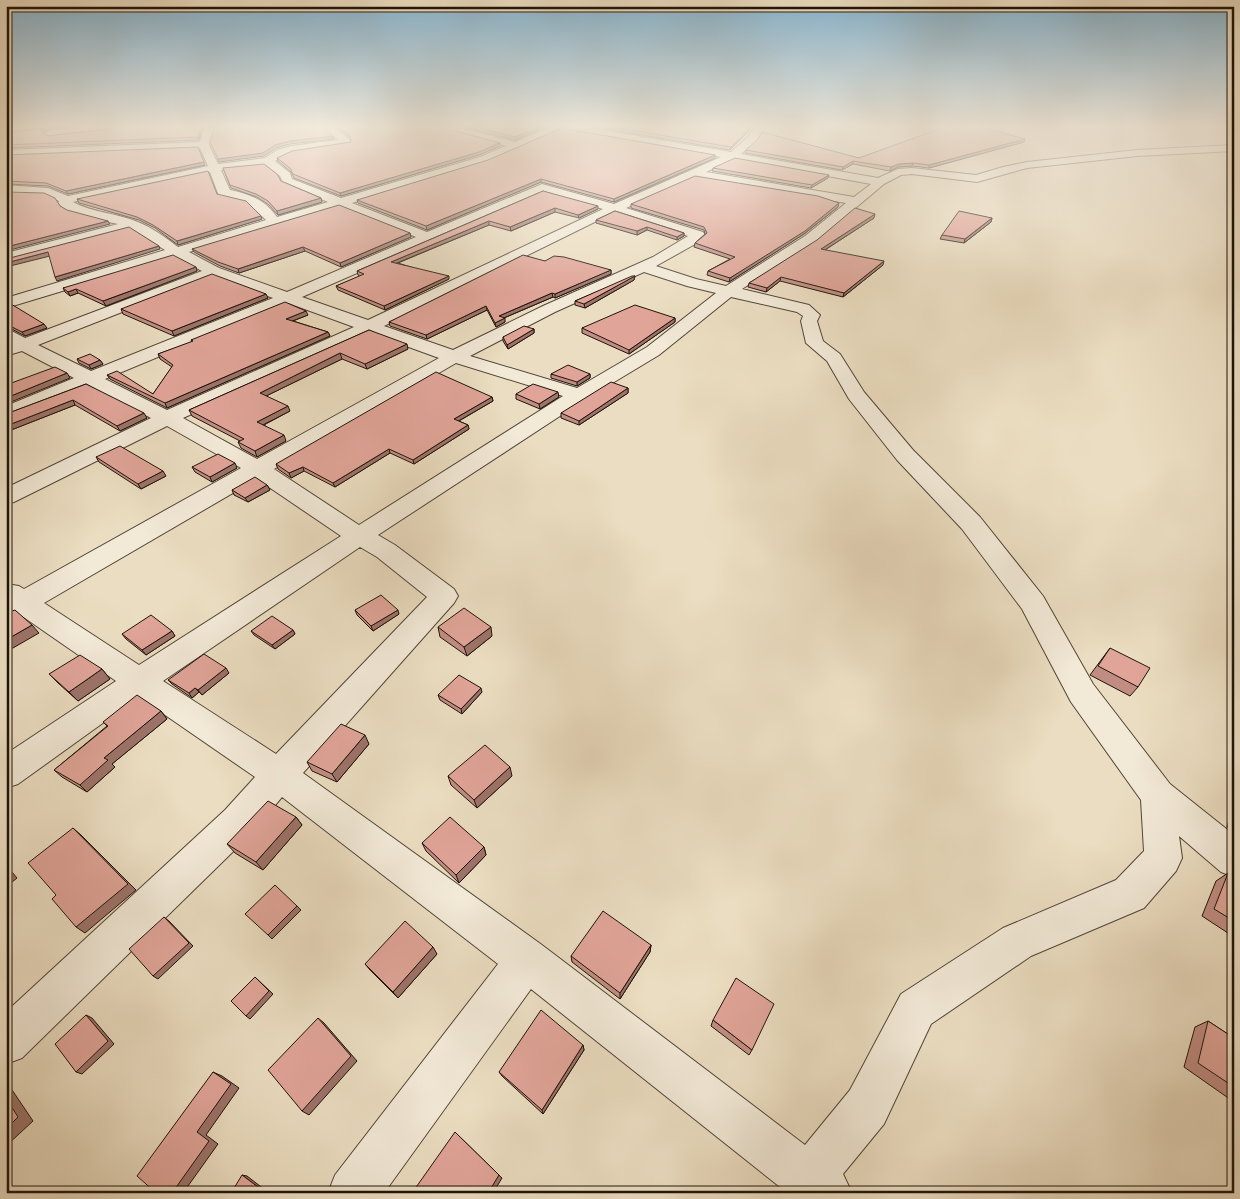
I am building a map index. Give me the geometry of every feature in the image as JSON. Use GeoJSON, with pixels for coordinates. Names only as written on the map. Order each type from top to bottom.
{"type":"FeatureCollection","features":[{"type":"Feature","properties":{"kind":"street"},"geometry":{"type":"LineString","coordinates":[[6,189],[48,192],[68,200],[150,182]]}},
{"type":"Feature","properties":{"kind":"street"},"geometry":{"type":"LineString","coordinates":[[220,182],[224,190],[223,193],[249,197],[268,214],[274,223]]}},
{"type":"Feature","properties":{"kind":"street"},"geometry":{"type":"LineString","coordinates":[[290,182],[427,237]]}},
{"type":"Feature","properties":{"kind":"street"},"geometry":{"type":"LineString","coordinates":[[6,303],[407,182]]}},
{"type":"Feature","properties":{"kind":"street"},"geometry":{"type":"LineString","coordinates":[[6,497],[167,418],[370,326],[612,209],[674,182]]}},
{"type":"Feature","properties":{"kind":"street"},"geometry":{"type":"LineString","coordinates":[[746,182],[856,201]]}},
{"type":"Feature","properties":{"kind":"street"},"geometry":{"type":"LineString","coordinates":[[6,773],[359,536],[579,395],[653,351],[730,290],[810,239],[880,182]]}},
{"type":"Feature","properties":{"kind":"street"},"geometry":{"type":"LineString","coordinates":[[6,412],[286,298],[542,188],[583,198],[612,209],[689,230],[698,235],[644,267],[548,309],[454,357],[258,469],[12,602],[139,682],[279,775],[527,960],[813,1188],[867,1107],[916,1009],[1017,942],[1130,894],[1163,858],[1158,795]]}},
{"type":"Feature","properties":{"kind":"street"},"geometry":{"type":"LineString","coordinates":[[68,200],[64,203],[78,210],[132,224],[150,232],[177,252],[214,271],[454,357],[579,395]]}},
{"type":"Feature","properties":{"kind":"street"},"geometry":{"type":"LineString","coordinates":[[6,258],[132,224]]}},
{"type":"Feature","properties":{"kind":"street"},"geometry":{"type":"LineString","coordinates":[[644,267],[692,283],[730,290],[803,308],[812,315],[809,322],[815,343],[834,358],[856,395],[905,455],[971,523],[1033,603],[1082,693],[1158,795],[1234,859]]}},
{"type":"Feature","properties":{"kind":"street"},"geometry":{"type":"LineString","coordinates":[[12,343],[214,271]]}},
{"type":"Feature","properties":{"kind":"street"},"geometry":{"type":"LineString","coordinates":[[6,1042],[238,822],[444,596],[386,551],[359,536],[258,469],[167,418],[90,378],[12,343]]}},
{"type":"Feature","properties":{"kind":"street"},"geometry":{"type":"LineString","coordinates":[[353,1193],[527,960]]}},
{"type":"Feature","properties":{"kind":"building"},"geometry":{"type":"Polygon","coordinates":[[[25,182],[109,182],[66,191],[46,183],[25,182]]]}},
{"type":"Feature","properties":{"kind":"building"},"geometry":{"type":"Polygon","coordinates":[[[157,182],[212,182],[217,194],[246,201],[261,216],[177,241],[137,217],[77,199],[157,182]]]}},
{"type":"Feature","properties":{"kind":"building"},"geometry":{"type":"Polygon","coordinates":[[[229,182],[283,182],[321,198],[277,211],[268,201],[256,194],[230,185],[229,182]]]}},
{"type":"Feature","properties":{"kind":"building"},"geometry":{"type":"Polygon","coordinates":[[[313,182],[377,182],[340,193],[313,182]]]}},
{"type":"Feature","properties":{"kind":"building"},"geometry":{"type":"Polygon","coordinates":[[[416,182],[534,182],[426,226],[357,200],[416,182]]]}},
{"type":"Feature","properties":{"kind":"building"},"geometry":{"type":"Polygon","coordinates":[[[552,182],[653,182],[614,199],[552,182]]]}},
{"type":"Feature","properties":{"kind":"building"},"geometry":{"type":"Polygon","coordinates":[[[681,182],[732,182],[818,196],[839,203],[805,231],[730,278],[708,271],[735,257],[695,243],[707,233],[704,227],[631,204],[681,182]]]}},
{"type":"Feature","properties":{"kind":"building"},"geometry":{"type":"Polygon","coordinates":[[[794,182],[817,182],[812,185],[794,182]]]}},
{"type":"Feature","properties":{"kind":"building"},"geometry":{"type":"Polygon","coordinates":[[[543,191],[598,206],[578,215],[555,208],[510,227],[489,221],[391,262],[449,276],[384,306],[336,286],[364,274],[357,271],[543,191]]]}},
{"type":"Feature","properties":{"kind":"building"},"geometry":{"type":"Polygon","coordinates":[[[6,192],[44,193],[55,198],[60,206],[67,210],[108,221],[6,247],[6,192]]]}},
{"type":"Feature","properties":{"kind":"building"},"geometry":{"type":"Polygon","coordinates":[[[339,205],[410,233],[340,263],[303,247],[238,269],[218,262],[192,249],[339,205]]]}},
{"type":"Feature","properties":{"kind":"building"},"geometry":{"type":"Polygon","coordinates":[[[855,208],[875,214],[821,249],[884,261],[844,293],[781,277],[767,288],[749,283],[817,240],[855,208]]]}},
{"type":"Feature","properties":{"kind":"building"},"geometry":{"type":"Polygon","coordinates":[[[615,211],[684,233],[677,237],[647,227],[637,231],[596,220],[615,211]]]}},
{"type":"Feature","properties":{"kind":"building"},"geometry":{"type":"Polygon","coordinates":[[[959,211],[992,218],[965,239],[942,235],[959,211]]]}},
{"type":"Feature","properties":{"kind":"building"},"geometry":{"type":"Polygon","coordinates":[[[129,227],[159,246],[55,277],[48,252],[6,263],[6,259],[129,227]]]}},
{"type":"Feature","properties":{"kind":"building"},"geometry":{"type":"Polygon","coordinates":[[[173,255],[196,267],[103,301],[76,289],[68,292],[63,288],[173,255]]]}},
{"type":"Feature","properties":{"kind":"building"},"geometry":{"type":"Polygon","coordinates":[[[523,255],[545,261],[554,256],[564,257],[611,270],[499,316],[505,318],[495,323],[486,306],[426,335],[389,322],[523,255]]]}},
{"type":"Feature","properties":{"kind":"building"},"geometry":{"type":"Polygon","coordinates":[[[212,274],[266,294],[172,331],[121,309],[212,274]]]}},
{"type":"Feature","properties":{"kind":"building"},"geometry":{"type":"Polygon","coordinates":[[[635,276],[584,304],[575,301],[635,276]]]}},
{"type":"Feature","properties":{"kind":"building"},"geometry":{"type":"Polygon","coordinates":[[[285,302],[306,311],[286,319],[328,332],[165,403],[107,375],[117,371],[153,394],[173,365],[158,354],[285,302]]]}},
{"type":"Feature","properties":{"kind":"building"},"geometry":{"type":"Polygon","coordinates":[[[11,304],[44,324],[22,332],[6,324],[6,305],[11,304]]]}},
{"type":"Feature","properties":{"kind":"building"},"geometry":{"type":"Polygon","coordinates":[[[635,305],[675,318],[629,350],[582,328],[635,305]]]}},
{"type":"Feature","properties":{"kind":"building"},"geometry":{"type":"Polygon","coordinates":[[[524,326],[534,329],[507,345],[503,337],[524,326]]]}},
{"type":"Feature","properties":{"kind":"building"},"geometry":{"type":"Polygon","coordinates":[[[369,330],[407,344],[365,364],[340,353],[260,393],[288,406],[257,422],[284,435],[255,451],[238,442],[244,439],[189,410],[369,330]]]}},
{"type":"Feature","properties":{"kind":"building"},"geometry":{"type":"Polygon","coordinates":[[[90,354],[100,360],[89,365],[77,359],[90,354]]]}},
{"type":"Feature","properties":{"kind":"building"},"geometry":{"type":"Polygon","coordinates":[[[568,365],[590,374],[577,382],[551,374],[568,365]]]}},
{"type":"Feature","properties":{"kind":"building"},"geometry":{"type":"Polygon","coordinates":[[[55,367],[67,373],[6,398],[6,385],[55,367]]]}},
{"type":"Feature","properties":{"kind":"building"},"geometry":{"type":"Polygon","coordinates":[[[436,372],[492,397],[454,419],[468,425],[413,460],[389,449],[333,483],[303,467],[289,473],[276,464],[436,372]]]}},
{"type":"Feature","properties":{"kind":"building"},"geometry":{"type":"Polygon","coordinates":[[[611,382],[628,388],[579,421],[561,413],[611,382]]]}},
{"type":"Feature","properties":{"kind":"building"},"geometry":{"type":"Polygon","coordinates":[[[86,384],[144,413],[117,426],[73,400],[6,426],[6,414],[86,384]]]}},
{"type":"Feature","properties":{"kind":"building"},"geometry":{"type":"Polygon","coordinates":[[[533,384],[558,392],[539,404],[516,394],[533,384]]]}},
{"type":"Feature","properties":{"kind":"building"},"geometry":{"type":"Polygon","coordinates":[[[120,446],[163,471],[138,484],[96,457],[120,446]]]}},
{"type":"Feature","properties":{"kind":"building"},"geometry":{"type":"Polygon","coordinates":[[[218,454],[235,463],[210,477],[192,467],[218,454]]]}},
{"type":"Feature","properties":{"kind":"building"},"geometry":{"type":"Polygon","coordinates":[[[255,477],[267,485],[245,498],[232,490],[255,477]]]}},
{"type":"Feature","properties":{"kind":"building"},"geometry":{"type":"Polygon","coordinates":[[[381,595],[398,610],[371,626],[355,610],[381,595]]]}},
{"type":"Feature","properties":{"kind":"building"},"geometry":{"type":"Polygon","coordinates":[[[464,608],[491,627],[464,647],[438,627],[464,608]]]}},
{"type":"Feature","properties":{"kind":"building"},"geometry":{"type":"Polygon","coordinates":[[[15,610],[32,625],[6,640],[6,613],[15,610]]]}},
{"type":"Feature","properties":{"kind":"building"},"geometry":{"type":"Polygon","coordinates":[[[151,615],[172,631],[142,650],[122,634],[151,615]]]}},
{"type":"Feature","properties":{"kind":"building"},"geometry":{"type":"Polygon","coordinates":[[[272,616],[293,630],[272,645],[251,631],[272,616]]]}},
{"type":"Feature","properties":{"kind":"building"},"geometry":{"type":"Polygon","coordinates":[[[1110,648],[1150,668],[1138,687],[1098,666],[1110,648]]]}},
{"type":"Feature","properties":{"kind":"building"},"geometry":{"type":"Polygon","coordinates":[[[204,654],[226,668],[198,690],[195,688],[189,693],[168,680],[204,654]]]}},
{"type":"Feature","properties":{"kind":"building"},"geometry":{"type":"Polygon","coordinates":[[[80,655],[102,669],[69,692],[49,674],[80,655]]]}},
{"type":"Feature","properties":{"kind":"building"},"geometry":{"type":"Polygon","coordinates":[[[459,675],[481,688],[461,709],[438,695],[459,675]]]}},
{"type":"Feature","properties":{"kind":"building"},"geometry":{"type":"Polygon","coordinates":[[[137,695],[161,711],[104,758],[108,760],[80,785],[54,770],[108,726],[103,722],[137,695]]]}},
{"type":"Feature","properties":{"kind":"building"},"geometry":{"type":"Polygon","coordinates":[[[341,724],[365,735],[332,774],[307,762],[341,724]]]}},
{"type":"Feature","properties":{"kind":"building"},"geometry":{"type":"Polygon","coordinates":[[[485,745],[510,767],[474,800],[448,776],[485,745]]]}},
{"type":"Feature","properties":{"kind":"building"},"geometry":{"type":"Polygon","coordinates":[[[268,801],[296,817],[256,862],[227,844],[268,801]]]}},
{"type":"Feature","properties":{"kind":"building"},"geometry":{"type":"Polygon","coordinates":[[[450,817],[484,847],[456,875],[422,843],[450,817]]]}},
{"type":"Feature","properties":{"kind":"building"},"geometry":{"type":"Polygon","coordinates":[[[73,828],[128,884],[76,927],[52,899],[56,895],[28,863],[73,828]]]}},
{"type":"Feature","properties":{"kind":"building"},"geometry":{"type":"Polygon","coordinates":[[[6,868],[11,874],[6,878],[6,868]]]}},
{"type":"Feature","properties":{"kind":"building"},"geometry":{"type":"Polygon","coordinates":[[[1228,873],[1234,877],[1234,921],[1214,909],[1228,873]]]}},
{"type":"Feature","properties":{"kind":"building"},"geometry":{"type":"Polygon","coordinates":[[[275,885],[297,906],[268,935],[245,914],[275,885]]]}},
{"type":"Feature","properties":{"kind":"building"},"geometry":{"type":"Polygon","coordinates":[[[603,911],[651,945],[620,993],[571,956],[603,911]]]}},
{"type":"Feature","properties":{"kind":"building"},"geometry":{"type":"Polygon","coordinates":[[[164,917],[189,943],[153,976],[129,949],[164,917]]]}},
{"type":"Feature","properties":{"kind":"building"},"geometry":{"type":"Polygon","coordinates":[[[405,921],[433,947],[393,992],[365,964],[405,921]]]}},
{"type":"Feature","properties":{"kind":"building"},"geometry":{"type":"Polygon","coordinates":[[[255,977],[269,991],[246,1016],[231,1001],[255,977]]]}},
{"type":"Feature","properties":{"kind":"building"},"geometry":{"type":"Polygon","coordinates":[[[736,978],[774,1004],[752,1050],[713,1020],[736,978]]]}},
{"type":"Feature","properties":{"kind":"building"},"geometry":{"type":"Polygon","coordinates":[[[541,1010],[583,1045],[542,1110],[499,1072],[541,1010]]]}},
{"type":"Feature","properties":{"kind":"building"},"geometry":{"type":"Polygon","coordinates":[[[86,1015],[108,1041],[76,1072],[55,1044],[86,1015]]]}},
{"type":"Feature","properties":{"kind":"building"},"geometry":{"type":"Polygon","coordinates":[[[318,1018],[351,1056],[302,1111],[268,1070],[318,1018]]]}},
{"type":"Feature","properties":{"kind":"building"},"geometry":{"type":"Polygon","coordinates":[[[1208,1021],[1234,1038],[1234,1087],[1198,1063],[1208,1021]]]}},
{"type":"Feature","properties":{"kind":"building"},"geometry":{"type":"Polygon","coordinates":[[[213,1072],[231,1084],[197,1132],[209,1141],[172,1193],[156,1193],[137,1176],[213,1072]]]}},
{"type":"Feature","properties":{"kind":"building"},"geometry":{"type":"Polygon","coordinates":[[[6,1098],[18,1117],[6,1129],[6,1098]]]}},
{"type":"Feature","properties":{"kind":"building"},"geometry":{"type":"Polygon","coordinates":[[[455,1132],[499,1175],[488,1193],[412,1193],[455,1132]]]}},
{"type":"Feature","properties":{"kind":"building"},"geometry":{"type":"Polygon","coordinates":[[[242,1175],[266,1193],[231,1193],[242,1175]]]}}]}
